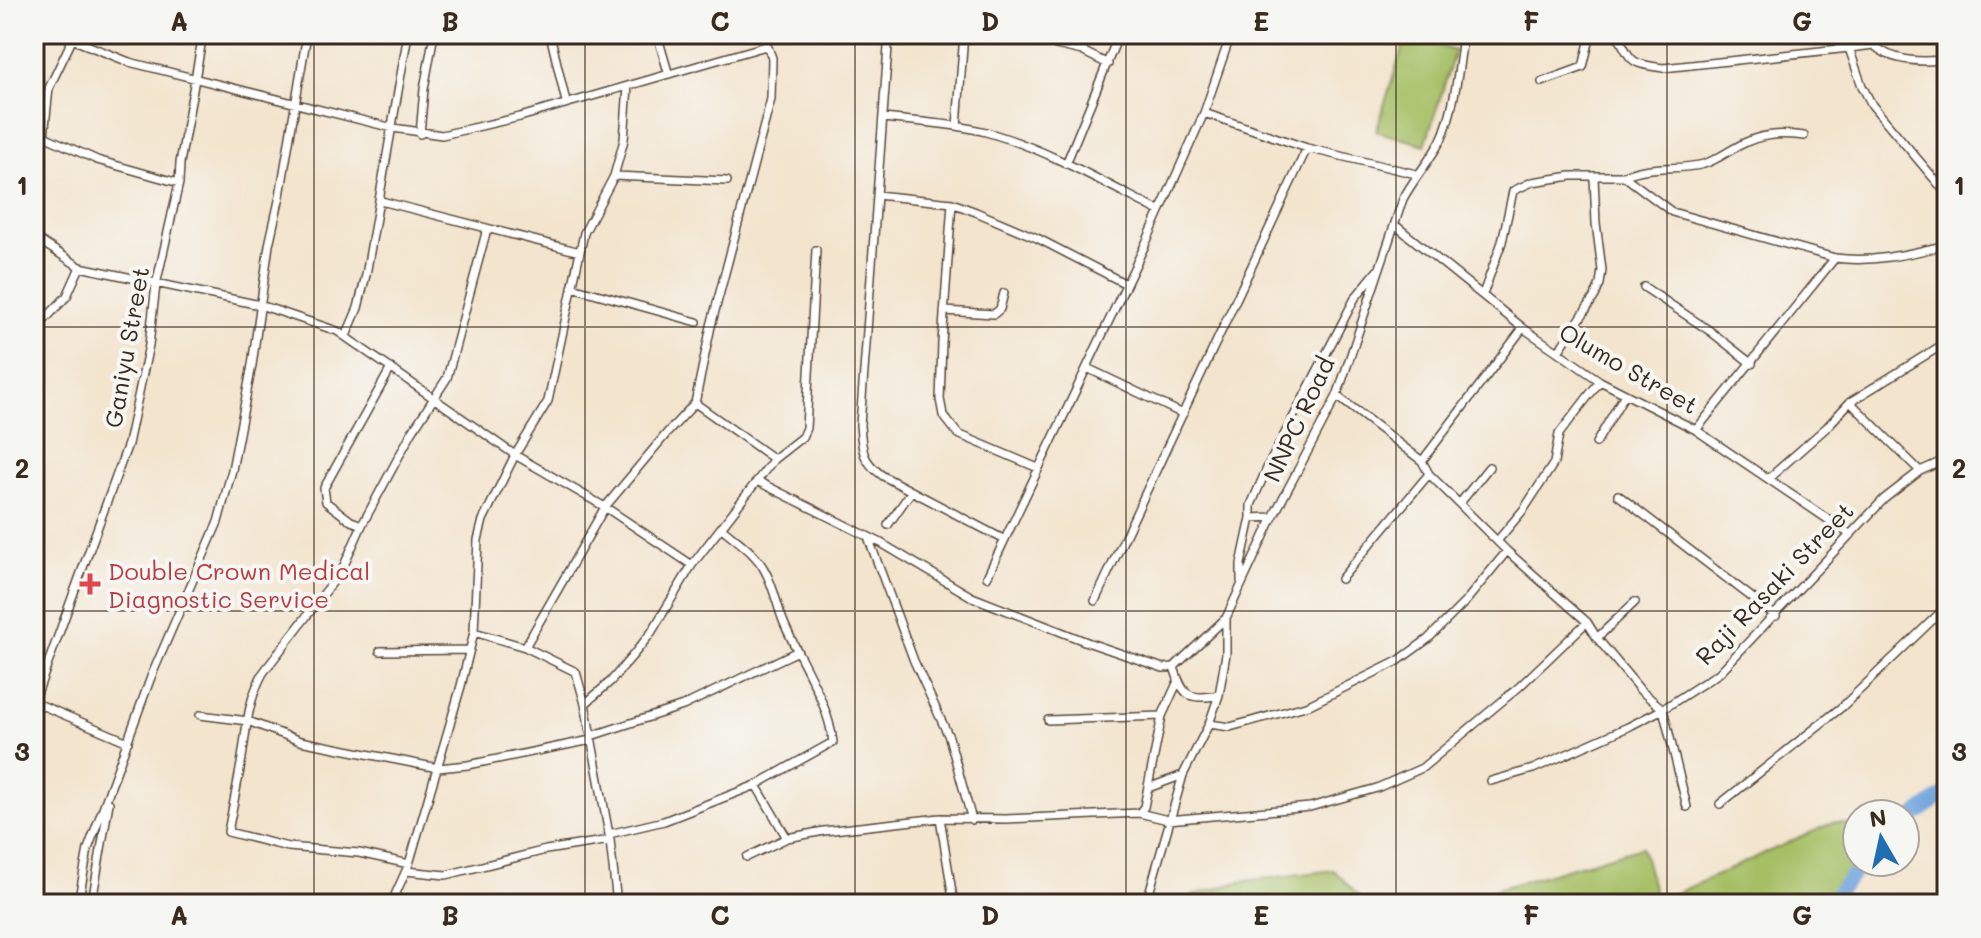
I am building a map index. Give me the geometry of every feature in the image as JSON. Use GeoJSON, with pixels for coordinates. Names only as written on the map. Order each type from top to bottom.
{"type":"FeatureCollection","features":[{"type":"Feature","properties":{"kind":"street","name":"Ganiyu Street"},"geometry":{"type":"LineString","coordinates":[[34,702],[128,444],[149,345],[156,285],[179,183],[203,34]]}},
{"type":"Feature","properties":{"kind":"street"},"geometry":{"type":"LineString","coordinates":[[78,904],[88,849],[151,677],[218,522],[232,470],[307,34]]}},
{"type":"Feature","properties":{"kind":"street"},"geometry":{"type":"LineString","coordinates":[[346,336],[358,308],[381,201],[408,34]]}},
{"type":"Feature","properties":{"kind":"street"},"geometry":{"type":"LineString","coordinates":[[420,134],[434,34]]}},
{"type":"Feature","properties":{"kind":"street"},"geometry":{"type":"LineString","coordinates":[[550,34],[566,102]]}},
{"type":"Feature","properties":{"kind":"street"},"geometry":{"type":"LineString","coordinates":[[657,34],[668,72]]}},
{"type":"Feature","properties":{"kind":"street"},"geometry":{"type":"LineString","coordinates":[[525,647],[605,507],[695,403],[711,326],[771,99],[772,58],[763,34]]}},
{"type":"Feature","properties":{"kind":"street"},"geometry":{"type":"LineString","coordinates":[[889,34],[860,425],[862,449],[867,464],[911,492],[1003,539]]}},
{"type":"Feature","properties":{"kind":"street"},"geometry":{"type":"LineString","coordinates":[[957,126],[964,34]]}},
{"type":"Feature","properties":{"kind":"street"},"geometry":{"type":"LineString","coordinates":[[1066,164],[1119,34]]}},
{"type":"Feature","properties":{"kind":"street"},"geometry":{"type":"LineString","coordinates":[[987,577],[1204,113],[1231,34]]}},
{"type":"Feature","properties":{"kind":"street"},"geometry":{"type":"LineString","coordinates":[[1326,34],[1338,38],[1347,34]]}},
{"type":"Feature","properties":{"kind":"street","name":"NNPC Road"},"geometry":{"type":"LineString","coordinates":[[1146,904],[1183,775],[1209,724],[1219,695],[1226,654],[1226,618],[1273,517],[1337,396],[1403,199],[1416,174],[1434,154],[1443,135],[1463,34]]}},
{"type":"Feature","properties":{"kind":"street"},"geometry":{"type":"LineString","coordinates":[[1542,82],[1583,67],[1591,34]]}},
{"type":"Feature","properties":{"kind":"street"},"geometry":{"type":"LineString","coordinates":[[1617,34],[1626,54],[1636,64],[1663,68],[1874,45]]}},
{"type":"Feature","properties":{"kind":"street"},"geometry":{"type":"LineString","coordinates":[[1874,45],[1880,34]]}},
{"type":"Feature","properties":{"kind":"street"},"geometry":{"type":"LineString","coordinates":[[34,162],[44,136],[49,88],[76,37],[129,62],[420,134],[453,134],[766,46]]}},
{"type":"Feature","properties":{"kind":"street"},"geometry":{"type":"LineString","coordinates":[[1056,45],[1082,51],[1108,64]]}},
{"type":"Feature","properties":{"kind":"street"},"geometry":{"type":"LineString","coordinates":[[1874,45],[1882,53],[1902,58],[1947,59]]}},
{"type":"Feature","properties":{"kind":"street"},"geometry":{"type":"LineString","coordinates":[[1849,48],[1872,105],[1947,194]]}},
{"type":"Feature","properties":{"kind":"street"},"geometry":{"type":"LineString","coordinates":[[391,904],[407,868],[470,650],[474,632],[478,540],[483,520],[515,455],[548,401],[588,222],[614,176],[624,140],[628,86]]}},
{"type":"Feature","properties":{"kind":"street"},"geometry":{"type":"LineString","coordinates":[[1204,113],[1307,148],[1416,174]]}},
{"type":"Feature","properties":{"kind":"street"},"geometry":{"type":"LineString","coordinates":[[883,118],[957,126],[989,133],[1066,164],[1159,211]]}},
{"type":"Feature","properties":{"kind":"street"},"geometry":{"type":"LineString","coordinates":[[1483,294],[1502,242],[1513,191],[1532,182],[1624,176],[1641,170],[1704,164],[1761,137],[1776,134],[1804,136]]}},
{"type":"Feature","properties":{"kind":"street"},"geometry":{"type":"LineString","coordinates":[[44,136],[97,160],[179,183]]}},
{"type":"Feature","properties":{"kind":"street"},"geometry":{"type":"LineString","coordinates":[[1095,601],[1307,148]]}},
{"type":"Feature","properties":{"kind":"street"},"geometry":{"type":"LineString","coordinates":[[614,176],[727,181]]}},
{"type":"Feature","properties":{"kind":"street"},"geometry":{"type":"LineString","coordinates":[[1624,176],[1672,212],[1835,258],[1888,259],[1947,245]]}},
{"type":"Feature","properties":{"kind":"street"},"geometry":{"type":"LineString","coordinates":[[1558,352],[1600,284],[1602,270],[1594,177]]}},
{"type":"Feature","properties":{"kind":"street"},"geometry":{"type":"LineString","coordinates":[[877,195],[952,203],[1037,238],[1126,284]]}},
{"type":"Feature","properties":{"kind":"street"},"geometry":{"type":"LineString","coordinates":[[381,201],[580,252]]}},
{"type":"Feature","properties":{"kind":"street"},"geometry":{"type":"LineString","coordinates":[[952,203],[940,399],[943,415],[958,434],[1038,468]]}},
{"type":"Feature","properties":{"kind":"street","name":"Olumo Street"},"geometry":{"type":"LineString","coordinates":[[1395,225],[1523,328],[1600,381],[1696,430],[1851,535]]}},
{"type":"Feature","properties":{"kind":"street"},"geometry":{"type":"LineString","coordinates":[[487,229],[447,378],[433,397],[362,525],[342,570],[313,612],[263,673],[249,702],[228,832],[288,847],[359,853],[433,875],[456,873],[610,837],[664,821],[756,785],[829,747],[833,742],[819,696],[796,652],[767,572],[750,551],[722,528]]}},
{"type":"Feature","properties":{"kind":"street"},"geometry":{"type":"LineString","coordinates":[[34,237],[80,267],[260,305],[346,336],[515,455],[605,507],[692,565]]}},
{"type":"Feature","properties":{"kind":"street"},"geometry":{"type":"LineString","coordinates":[[585,704],[611,681],[651,633],[692,565],[774,459],[802,437],[806,428],[816,250]]}},
{"type":"Feature","properties":{"kind":"street"},"geometry":{"type":"LineString","coordinates":[[1696,430],[1835,258]]}},
{"type":"Feature","properties":{"kind":"street"},"geometry":{"type":"LineString","coordinates":[[1241,583],[1251,505],[1268,466],[1355,298],[1380,266]]}},
{"type":"Feature","properties":{"kind":"street"},"geometry":{"type":"LineString","coordinates":[[34,331],[67,296],[80,267]]}},
{"type":"Feature","properties":{"kind":"street"},"geometry":{"type":"LineString","coordinates":[[572,287],[697,322]]}},
{"type":"Feature","properties":{"kind":"street"},"geometry":{"type":"LineString","coordinates":[[1644,287],[1710,331],[1752,364]]}},
{"type":"Feature","properties":{"kind":"street"},"geometry":{"type":"LineString","coordinates":[[944,311],[994,314],[1000,309],[1004,293]]}},
{"type":"Feature","properties":{"kind":"street"},"geometry":{"type":"LineString","coordinates":[[1422,461],[1523,328]]}},
{"type":"Feature","properties":{"kind":"street"},"geometry":{"type":"LineString","coordinates":[[1769,478],[1827,427],[1850,402],[1947,342]]}},
{"type":"Feature","properties":{"kind":"street"},"geometry":{"type":"LineString","coordinates":[[362,525],[351,521],[326,502],[324,488],[391,368]]}},
{"type":"Feature","properties":{"kind":"street"},"geometry":{"type":"LineString","coordinates":[[1087,368],[1183,414]]}},
{"type":"Feature","properties":{"kind":"street"},"geometry":{"type":"LineString","coordinates":[[1498,540],[1524,509],[1554,463],[1559,434],[1600,381]]}},
{"type":"Feature","properties":{"kind":"street"},"geometry":{"type":"LineString","coordinates":[[1596,443],[1625,394]]}},
{"type":"Feature","properties":{"kind":"street"},"geometry":{"type":"LineString","coordinates":[[1337,396],[1422,461],[1429,474],[1507,551],[1587,622],[1641,691],[1663,709],[1687,807]]}},
{"type":"Feature","properties":{"kind":"street"},"geometry":{"type":"LineString","coordinates":[[34,410],[39,402]]}},
{"type":"Feature","properties":{"kind":"street"},"geometry":{"type":"LineString","coordinates":[[1850,402],[1920,471]]}},
{"type":"Feature","properties":{"kind":"street"},"geometry":{"type":"LineString","coordinates":[[695,403],[774,459]]}},
{"type":"Feature","properties":{"kind":"street","name":"Raji Rasaki Street"},"geometry":{"type":"LineString","coordinates":[[1491,781],[1510,777],[1563,756],[1663,709],[1719,673],[1884,499],[1920,471],[1947,459]]}},
{"type":"Feature","properties":{"kind":"street"},"geometry":{"type":"LineString","coordinates":[[1460,503],[1489,467]]}},
{"type":"Feature","properties":{"kind":"street"},"geometry":{"type":"LineString","coordinates":[[1341,579],[1429,474]]}},
{"type":"Feature","properties":{"kind":"street"},"geometry":{"type":"LineString","coordinates":[[759,482],[868,537],[972,597],[1163,668],[1174,667],[1226,618]]}},
{"type":"Feature","properties":{"kind":"street"},"geometry":{"type":"LineString","coordinates":[[888,525],[911,492]]}},
{"type":"Feature","properties":{"kind":"street"},"geometry":{"type":"LineString","coordinates":[[1618,495],[1776,616]]}},
{"type":"Feature","properties":{"kind":"street"},"geometry":{"type":"LineString","coordinates":[[1251,518],[1273,517]]}},
{"type":"Feature","properties":{"kind":"street"},"geometry":{"type":"LineString","coordinates":[[868,537],[914,661],[949,737],[972,820]]}},
{"type":"Feature","properties":{"kind":"street"},"geometry":{"type":"LineString","coordinates":[[1209,724],[1230,727],[1309,705],[1398,661],[1428,639],[1465,602],[1507,551]]}},
{"type":"Feature","properties":{"kind":"street"},"geometry":{"type":"LineString","coordinates":[[1597,638],[1635,602]]}},
{"type":"Feature","properties":{"kind":"street"},"geometry":{"type":"LineString","coordinates":[[1720,804],[1843,706],[1947,606]]}},
{"type":"Feature","properties":{"kind":"street"},"geometry":{"type":"LineString","coordinates":[[747,857],[787,838],[940,818],[972,820],[1139,813],[1168,820],[1310,807],[1399,779],[1422,768],[1519,687],[1587,622]]}},
{"type":"Feature","properties":{"kind":"street"},"geometry":{"type":"LineString","coordinates":[[474,632],[525,647],[576,672],[610,837],[617,904]]}},
{"type":"Feature","properties":{"kind":"street"},"geometry":{"type":"LineString","coordinates":[[380,651],[470,650]]}},
{"type":"Feature","properties":{"kind":"street"},"geometry":{"type":"LineString","coordinates":[[200,715],[248,721],[300,741],[438,768],[468,765],[591,738],[683,706],[796,652]]}},
{"type":"Feature","properties":{"kind":"street"},"geometry":{"type":"LineString","coordinates":[[1174,667],[1180,689],[1189,695],[1200,699],[1219,695]]}},
{"type":"Feature","properties":{"kind":"street"},"geometry":{"type":"LineString","coordinates":[[1139,813],[1144,807],[1162,716],[1178,681]]}},
{"type":"Feature","properties":{"kind":"street"},"geometry":{"type":"LineString","coordinates":[[34,702],[128,742]]}},
{"type":"Feature","properties":{"kind":"street"},"geometry":{"type":"LineString","coordinates":[[1048,720],[1162,716]]}},
{"type":"Feature","properties":{"kind":"street"},"geometry":{"type":"LineString","coordinates":[[1148,788],[1183,775]]}},
{"type":"Feature","properties":{"kind":"street"},"geometry":{"type":"LineString","coordinates":[[97,904],[93,896],[114,782]]}},
{"type":"Feature","properties":{"kind":"street"},"geometry":{"type":"LineString","coordinates":[[756,785],[787,838]]}},
{"type":"Feature","properties":{"kind":"street"},"geometry":{"type":"LineString","coordinates":[[940,818],[954,904]]}},
{"type":"Feature","properties":{"kind":"street"},"geometry":{"type":"LineString","coordinates":[[715,904],[731,900]]}},
{"type":"Feature","properties":{"kind":"green space"},"geometry":{"type":"Polygon","coordinates":[[[1406,36],[1455,51],[1425,145],[1376,131],[1406,36]]]}},
{"type":"Feature","properties":{"kind":"green space"},"geometry":{"type":"Polygon","coordinates":[[[1834,822],[1841,823],[1841,878],[1850,878],[1821,904],[1445,904],[1642,847],[1657,902],[1834,822]]]}},
{"type":"Feature","properties":{"kind":"green space"},"geometry":{"type":"Polygon","coordinates":[[[1334,870],[1366,904],[1163,904],[1239,882],[1334,870]]]}},
{"type":"Feature","properties":{"kind":"waterway"},"geometry":{"type":"LineString","coordinates":[[1921,811],[1947,792]]}},
{"type":"Feature","properties":{"kind":"waterway"},"geometry":{"type":"LineString","coordinates":[[1827,904],[1850,878]]}},
{"type":"Feature","properties":{"kind":"place","name":"Double Crown Medical Diagnostic Service"},"geometry":{"type":"Point","coordinates":[90,584]}}]}
